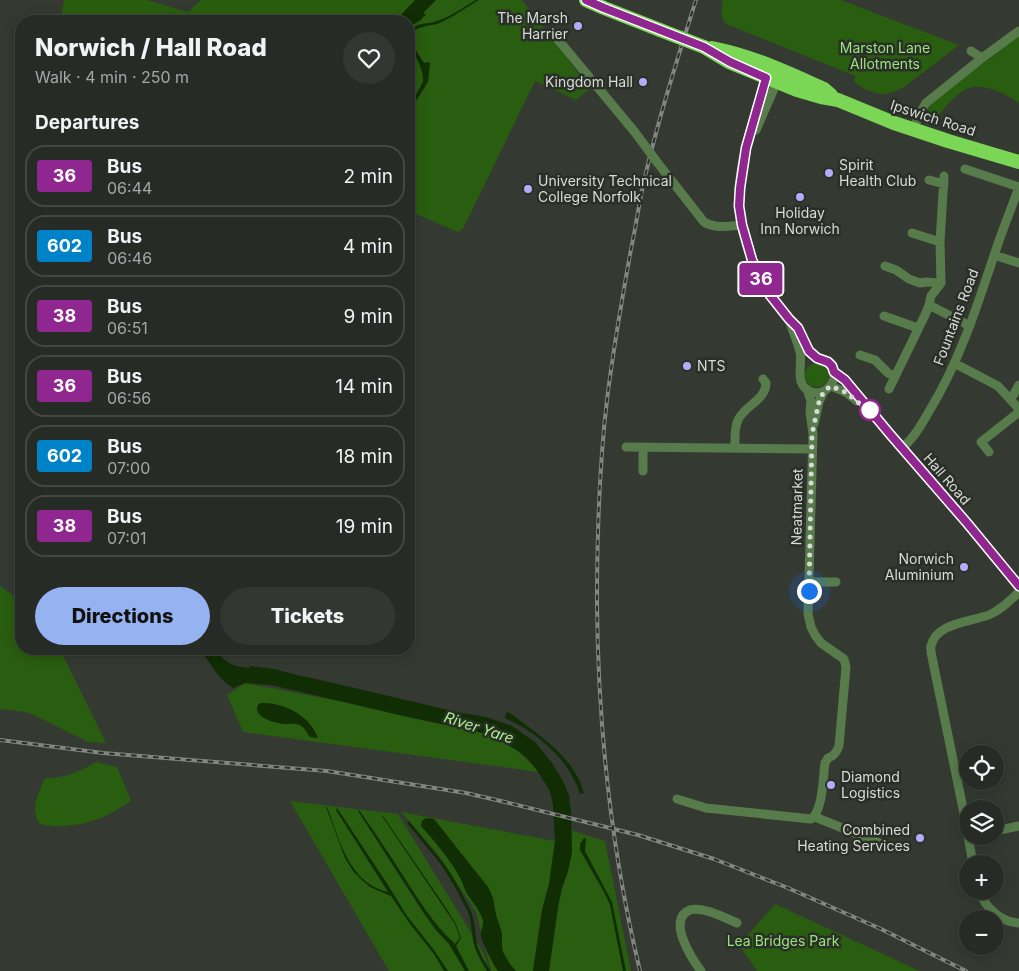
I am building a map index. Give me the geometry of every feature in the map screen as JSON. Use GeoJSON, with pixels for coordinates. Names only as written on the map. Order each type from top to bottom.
{"type":"FeatureCollection","features":[{"type":"Feature","properties":{"kind":"highway","name":"Ipswich Road"},"geometry":{"type":"LineString","coordinates":[[586,0],[704,47],[730,62],[774,76]]}},
{"type":"Feature","properties":{"kind":"highway","name":"Ipswich Road"},"geometry":{"type":"LineString","coordinates":[[704,47],[718,49],[811,94],[838,100],[894,124],[1019,162]]}},
{"type":"Feature","properties":{"kind":"street"},"geometry":{"type":"LineString","coordinates":[[913,130],[926,103],[1019,31]]}},
{"type":"Feature","properties":{"kind":"street"},"geometry":{"type":"LineString","coordinates":[[555,36],[634,132],[704,222],[716,226],[742,225]]}},
{"type":"Feature","properties":{"kind":"street"},"geometry":{"type":"LineString","coordinates":[[971,51],[982,58]]}},
{"type":"Feature","properties":{"kind":"street","name":"Hall Road"},"geometry":{"type":"LineString","coordinates":[[774,76],[741,175],[739,206],[742,225],[752,260],[758,273],[770,295],[798,328],[809,351],[817,358],[828,362],[834,372],[845,380],[1019,586]]}},
{"type":"Feature","properties":{"kind":"street","name":"Fountains Road"},"geometry":{"type":"LineString","coordinates":[[902,448],[918,430],[939,395],[954,363],[977,310],[1019,187],[965,168]]}},
{"type":"Feature","properties":{"kind":"street"},"geometry":{"type":"LineString","coordinates":[[889,388],[929,305],[931,296],[941,283],[940,242],[944,180],[929,180]]}},
{"type":"Feature","properties":{"kind":"street"},"geometry":{"type":"LineString","coordinates":[[912,233],[940,242]]}},
{"type":"Feature","properties":{"kind":"street"},"geometry":{"type":"LineString","coordinates":[[994,256],[1019,263]]}},
{"type":"Feature","properties":{"kind":"street"},"geometry":{"type":"LineString","coordinates":[[885,266],[920,283],[941,283]]}},
{"type":"Feature","properties":{"kind":"street"},"geometry":{"type":"LineString","coordinates":[[929,305],[970,326]]}},
{"type":"Feature","properties":{"kind":"street"},"geometry":{"type":"LineString","coordinates":[[884,316],[918,328]]}},
{"type":"Feature","properties":{"kind":"street","name":"Hall Road"},"geometry":{"type":"LineString","coordinates":[[789,319],[801,354],[800,380],[807,390],[819,392],[828,388],[847,393],[872,414]]}},
{"type":"Feature","properties":{"kind":"street"},"geometry":{"type":"LineString","coordinates":[[860,355],[875,360],[888,373],[894,376]]}},
{"type":"Feature","properties":{"kind":"street"},"geometry":{"type":"LineString","coordinates":[[800,368],[808,360],[817,358]]}},
{"type":"Feature","properties":{"kind":"street"},"geometry":{"type":"LineString","coordinates":[[954,363],[998,386],[1019,410],[978,439],[989,452]]}},
{"type":"Feature","properties":{"kind":"street"},"geometry":{"type":"LineString","coordinates":[[828,388],[833,379],[834,372]]}},
{"type":"Feature","properties":{"kind":"street"},"geometry":{"type":"LineString","coordinates":[[735,448],[735,432],[738,421],[744,411],[766,390],[766,383],[763,379]]}},
{"type":"Feature","properties":{"kind":"street"},"geometry":{"type":"LineString","coordinates":[[1010,398],[1019,386]]}},
{"type":"Feature","properties":{"kind":"street","name":"Neatmarket"},"geometry":{"type":"LineString","coordinates":[[812,434],[817,409],[828,388]]}},
{"type":"Feature","properties":{"kind":"street","name":"Neatmarket"},"geometry":{"type":"LineString","coordinates":[[807,390],[811,400],[812,434],[808,614],[815,635],[821,643],[844,659],[846,667],[839,746],[837,752],[824,763],[820,806],[815,817]]}},
{"type":"Feature","properties":{"kind":"street"},"geometry":{"type":"LineString","coordinates":[[626,447],[812,449]]}},
{"type":"Feature","properties":{"kind":"street"},"geometry":{"type":"LineString","coordinates":[[642,471],[643,447]]}},
{"type":"Feature","properties":{"kind":"street"},"geometry":{"type":"LineString","coordinates":[[809,582],[836,582]]}},
{"type":"Feature","properties":{"kind":"street"},"geometry":{"type":"LineString","coordinates":[[961,800],[932,662],[931,644],[939,631],[949,626],[991,614],[1000,609],[1019,592]]}},
{"type":"Feature","properties":{"kind":"street"},"geometry":{"type":"LineString","coordinates":[[678,799],[706,808],[808,820],[815,817],[892,848]]}},
{"type":"Feature","properties":{"kind":"street"},"geometry":{"type":"LineString","coordinates":[[1004,828],[1019,826]]}},
{"type":"Feature","properties":{"kind":"street"},"geometry":{"type":"LineString","coordinates":[[984,900],[988,908],[996,914],[1004,919],[1019,923]]}},
{"type":"Feature","properties":{"kind":"street"},"geometry":{"type":"LineString","coordinates":[[700,971],[682,938],[681,919],[688,911],[695,910],[730,915],[737,924]]}},
{"type":"Feature","properties":{"kind":"green space"},"geometry":{"type":"Polygon","coordinates":[[[64,0],[146,0],[188,12],[201,0],[522,0],[590,88],[576,100],[535,81],[463,229],[458,232],[415,214],[415,15],[61,15],[64,0]]]}},
{"type":"Feature","properties":{"kind":"green space","name":"Marston Lane Allotments"},"geometry":{"type":"Polygon","coordinates":[[[723,0],[841,0],[959,45],[903,88],[891,93],[880,94],[859,86],[854,81],[855,76],[726,24],[721,13],[723,0]]]}},
{"type":"Feature","properties":{"kind":"green space"},"geometry":{"type":"Polygon","coordinates":[[[1019,34],[1019,103],[997,91],[984,87],[972,87],[955,97],[944,108],[933,124],[926,125],[924,120],[929,107],[964,76],[995,55],[1019,34]]]}},
{"type":"Feature","properties":{"kind":"green space"},"geometry":{"type":"Polygon","coordinates":[[[817,363],[822,364],[828,370],[828,380],[822,386],[817,387],[812,386],[806,380],[805,375],[806,370],[812,364],[817,363]]]}},
{"type":"Feature","properties":{"kind":"green space"},"geometry":{"type":"Polygon","coordinates":[[[0,586],[15,597],[15,655],[63,655],[106,743],[88,742],[25,712],[0,709],[0,586]]]}},
{"type":"Feature","properties":{"kind":"green space"},"geometry":{"type":"Polygon","coordinates":[[[245,683],[344,702],[479,732],[495,737],[518,751],[539,772],[243,732],[227,695],[245,683]]]}},
{"type":"Feature","properties":{"kind":"green space"},"geometry":{"type":"Polygon","coordinates":[[[97,762],[117,767],[131,801],[107,815],[89,822],[63,826],[40,824],[35,813],[35,807],[45,778],[66,776],[97,762]]]}},
{"type":"Feature","properties":{"kind":"green space"},"geometry":{"type":"Polygon","coordinates":[[[290,801],[398,814],[483,952],[490,971],[389,971],[290,801]]]}},
{"type":"Feature","properties":{"kind":"green space"},"geometry":{"type":"Polygon","coordinates":[[[401,812],[555,841],[533,971],[491,971],[476,912],[437,853],[401,812]]]}},
{"type":"Feature","properties":{"kind":"green space"},"geometry":{"type":"Polygon","coordinates":[[[571,830],[605,841],[631,971],[549,971],[558,907],[572,852],[571,830]]]}},
{"type":"Feature","properties":{"kind":"green space","name":"Lea Bridges Park"},"geometry":{"type":"Polygon","coordinates":[[[775,904],[920,971],[757,971],[739,945],[775,904]]]}},
{"type":"Feature","properties":{"kind":"water"},"geometry":{"type":"Polygon","coordinates":[[[415,0],[436,0],[423,13],[426,15],[415,24],[415,15],[401,15],[415,0]]]}},
{"type":"Feature","properties":{"kind":"water"},"geometry":{"type":"Polygon","coordinates":[[[479,0],[448,19],[415,31],[416,26],[434,22],[479,0]]]}},
{"type":"Feature","properties":{"kind":"water"},"geometry":{"type":"Polygon","coordinates":[[[415,48],[424,63],[429,62],[430,64],[428,82],[415,103],[415,96],[423,82],[421,68],[415,54],[415,48]]]}},
{"type":"Feature","properties":{"kind":"water","name":"River Yare"},"geometry":{"type":"Polygon","coordinates":[[[205,655],[220,655],[226,661],[237,666],[274,669],[457,712],[486,717],[512,726],[535,742],[552,763],[563,781],[570,798],[571,810],[572,852],[558,907],[549,971],[533,971],[555,841],[553,805],[548,788],[527,758],[495,737],[479,732],[271,685],[245,683],[233,688],[219,676],[205,655]]]}},
{"type":"Feature","properties":{"kind":"water"},"geometry":{"type":"Polygon","coordinates":[[[260,703],[278,705],[295,712],[309,723],[318,738],[310,737],[300,725],[281,724],[264,718],[257,709],[260,703]]]}},
{"type":"Feature","properties":{"kind":"water"},"geometry":{"type":"Polygon","coordinates":[[[507,712],[545,740],[565,758],[579,780],[584,793],[580,794],[568,769],[551,748],[529,731],[505,718],[507,712]]]}},
{"type":"Feature","properties":{"kind":"water"},"geometry":{"type":"Polygon","coordinates":[[[326,807],[342,846],[355,870],[364,880],[388,892],[336,810],[337,808],[407,916],[448,971],[444,971],[434,954],[391,896],[370,887],[353,871],[345,858],[326,807]]]}},
{"type":"Feature","properties":{"kind":"water"},"geometry":{"type":"Polygon","coordinates":[[[359,810],[426,911],[455,944],[460,938],[455,924],[382,816],[444,905],[456,924],[461,938],[456,946],[469,971],[465,971],[449,944],[423,912],[359,810]]]}},
{"type":"Feature","properties":{"kind":"water"},"geometry":{"type":"Polygon","coordinates":[[[426,818],[434,819],[488,887],[493,898],[502,933],[503,952],[516,971],[498,971],[496,968],[481,936],[482,917],[467,894],[451,863],[421,826],[422,821],[426,818]]]}},
{"type":"Feature","properties":{"kind":"water"},"geometry":{"type":"Polygon","coordinates":[[[407,821],[409,821],[453,877],[471,911],[477,945],[491,971],[487,971],[477,952],[473,940],[469,913],[456,889],[440,863],[412,830],[407,821]]]}},
{"type":"Feature","properties":{"kind":"water"},"geometry":{"type":"Polygon","coordinates":[[[584,838],[586,839],[585,851],[612,902],[626,971],[623,971],[610,905],[580,850],[580,844],[584,838]]]}},
{"type":"Feature","properties":{"kind":"railway"},"geometry":{"type":"LineString","coordinates":[[640,971],[621,880],[603,742],[597,603],[600,476],[612,362],[642,189],[649,158],[696,0]]}},
{"type":"Feature","properties":{"kind":"railway"},"geometry":{"type":"LineString","coordinates":[[0,740],[103,753],[327,771],[466,793],[505,802],[638,835],[714,859],[788,888],[881,929],[966,971]]}},
{"type":"Feature","properties":{"kind":"bus line","name":"36"},"geometry":{"type":"LineString","coordinates":[[586,0],[704,47],[730,62],[766,78],[746,148],[739,206],[742,225],[752,260],[758,273],[770,295],[798,328],[809,351],[817,358],[828,362],[834,372],[845,380],[1019,586]]}},
{"type":"Feature","properties":{"kind":"place","name":"The Marsh Harrier"},"geometry":{"type":"Point","coordinates":[578,26]}},
{"type":"Feature","properties":{"kind":"place","name":"Kingdom Hall"},"geometry":{"type":"Point","coordinates":[643,82]}},
{"type":"Feature","properties":{"kind":"place","name":"Spirit Health Club"},"geometry":{"type":"Point","coordinates":[829,173]}},
{"type":"Feature","properties":{"kind":"place","name":"University Technical College Norfolk"},"geometry":{"type":"Point","coordinates":[528,189]}},
{"type":"Feature","properties":{"kind":"place","name":"Holiday Inn Norwich"},"geometry":{"type":"Point","coordinates":[800,197]}},
{"type":"Feature","properties":{"kind":"place","name":"NTS"},"geometry":{"type":"Point","coordinates":[687,366]}},
{"type":"Feature","properties":{"kind":"place","name":"Norwich Aluminium"},"geometry":{"type":"Point","coordinates":[964,567]}},
{"type":"Feature","properties":{"kind":"place","name":"Diamond Logistics"},"geometry":{"type":"Point","coordinates":[831,785]}},
{"type":"Feature","properties":{"kind":"place","name":"Combined Heating Services"},"geometry":{"type":"Point","coordinates":[920,838]}},
{"type":"Feature","properties":{"kind":"route"},"geometry":{"type":"LineString","coordinates":[[809,591],[812,434],[819,402],[824,391],[831,386],[847,393],[872,414],[870,410]]}}]}
